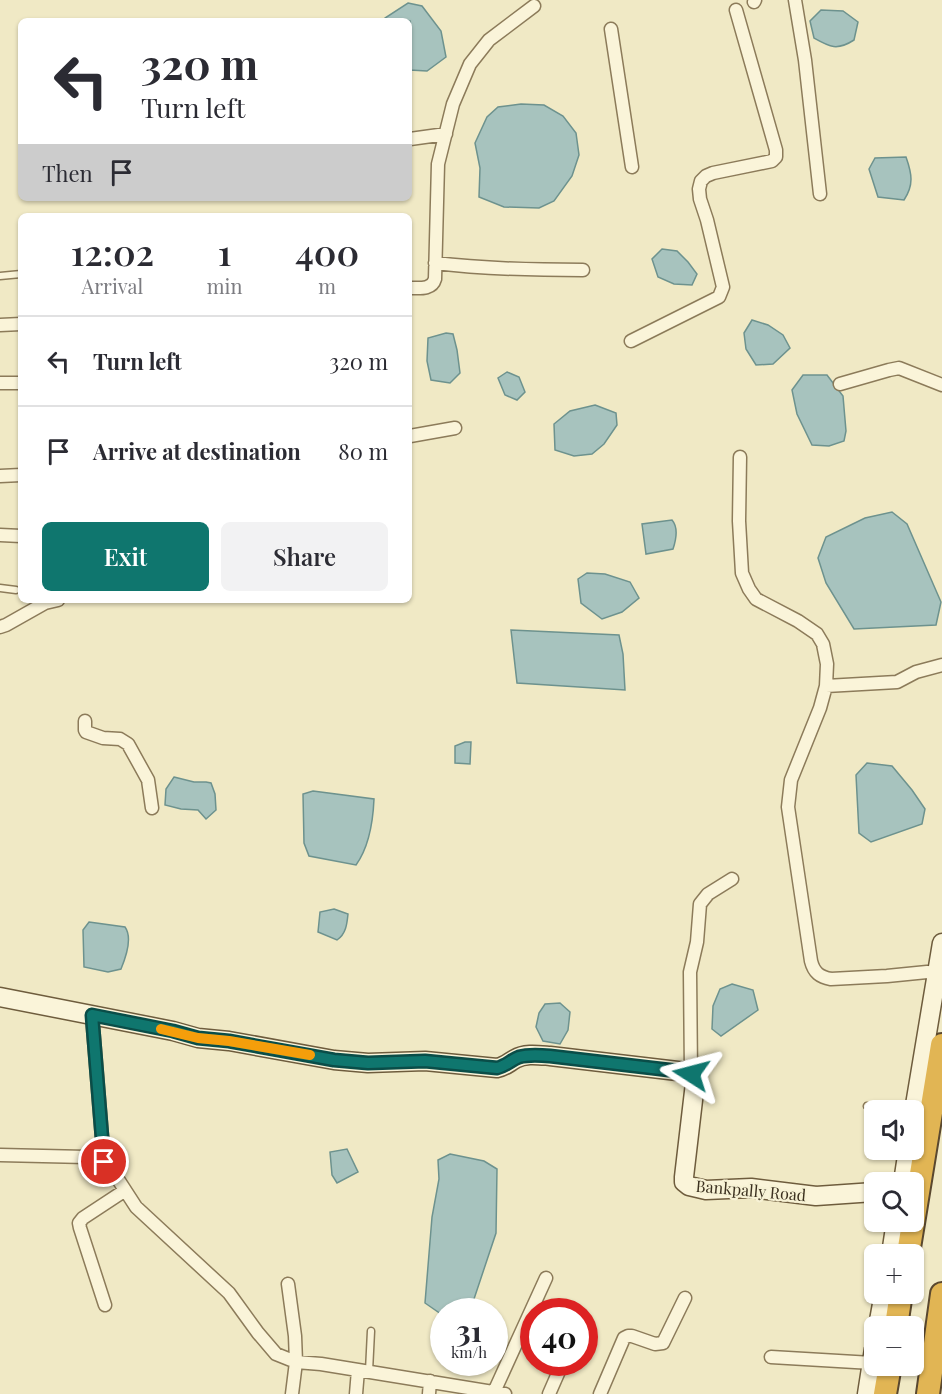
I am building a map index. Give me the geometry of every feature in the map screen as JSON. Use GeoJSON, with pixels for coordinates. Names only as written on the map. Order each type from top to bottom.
{"type":"FeatureCollection","features":[{"type":"Feature","properties":{"kind":"highway"},"geometry":{"type":"LineString","coordinates":[[910,1244],[942,1045]]}},
{"type":"Feature","properties":{"kind":"highway"},"geometry":{"type":"LineString","coordinates":[[928,1394],[942,1294]]}},
{"type":"Feature","properties":{"kind":"highway"},"geometry":{"type":"LineString","coordinates":[[882,1376],[885,1394]]}},
{"type":"Feature","properties":{"kind":"street"},"geometry":{"type":"LineString","coordinates":[[795,0],[805,60],[820,194]]}},
{"type":"Feature","properties":{"kind":"street"},"geometry":{"type":"LineString","coordinates":[[412,288],[424,288],[434,283],[438,164],[453,104],[470,64],[489,40],[534,6]]}},
{"type":"Feature","properties":{"kind":"street"},"geometry":{"type":"LineString","coordinates":[[631,341],[719,297],[722,293],[723,287],[707,220],[699,199],[701,181],[713,173],[772,161],[776,157],[776,150],[736,10]]}},
{"type":"Feature","properties":{"kind":"street"},"geometry":{"type":"LineString","coordinates":[[611,29],[632,166]]}},
{"type":"Feature","properties":{"kind":"street"},"geometry":{"type":"LineString","coordinates":[[412,139],[446,134]]}},
{"type":"Feature","properties":{"kind":"street"},"geometry":{"type":"LineString","coordinates":[[435,263],[507,269],[583,270]]}},
{"type":"Feature","properties":{"kind":"street"},"geometry":{"type":"LineString","coordinates":[[0,325],[18,324]]}},
{"type":"Feature","properties":{"kind":"street"},"geometry":{"type":"LineString","coordinates":[[840,384],[899,368],[942,385]]}},
{"type":"Feature","properties":{"kind":"street"},"geometry":{"type":"LineString","coordinates":[[0,383],[18,383]]}},
{"type":"Feature","properties":{"kind":"street"},"geometry":{"type":"LineString","coordinates":[[412,436],[455,428]]}},
{"type":"Feature","properties":{"kind":"street"},"geometry":{"type":"LineString","coordinates":[[740,457],[739,521],[742,573],[756,599],[798,621],[817,634],[823,644],[827,664],[826,686],[820,708],[791,780],[788,807],[813,970],[822,977],[831,979],[927,972],[937,974]]}},
{"type":"Feature","properties":{"kind":"street"},"geometry":{"type":"LineString","coordinates":[[0,476],[18,475]]}},
{"type":"Feature","properties":{"kind":"street"},"geometry":{"type":"LineString","coordinates":[[0,535],[18,536]]}},
{"type":"Feature","properties":{"kind":"street"},"geometry":{"type":"LineString","coordinates":[[0,627],[45,603]]}},
{"type":"Feature","properties":{"kind":"street"},"geometry":{"type":"LineString","coordinates":[[826,686],[897,682],[916,672],[942,665]]}},
{"type":"Feature","properties":{"kind":"street"},"geometry":{"type":"LineString","coordinates":[[85,721],[86,732],[103,738],[120,739],[128,744],[148,780],[152,808]]}},
{"type":"Feature","properties":{"kind":"street"},"geometry":{"type":"LineString","coordinates":[[0,997],[198,1038],[229,1041],[351,1062],[425,1061],[497,1068],[528,1055],[691,1074],[690,972],[697,942],[699,904],[708,894],[732,879]]}},
{"type":"Feature","properties":{"kind":"street"},"geometry":{"type":"LineString","coordinates":[[916,1100],[942,943]]}},
{"type":"Feature","properties":{"kind":"street"},"geometry":{"type":"LineString","coordinates":[[92,1015],[104,1162]]}},
{"type":"Feature","properties":{"kind":"street","name":"Bankpally Road"},"geometry":{"type":"LineString","coordinates":[[691,1074],[695,1083],[684,1177],[684,1182],[688,1186],[706,1190],[751,1188],[816,1196],[864,1193]]}},
{"type":"Feature","properties":{"kind":"street"},"geometry":{"type":"LineString","coordinates":[[0,1155],[87,1157],[104,1162],[112,1170],[136,1208],[229,1293],[276,1354],[296,1362],[364,1371],[429,1388],[500,1393],[546,1278]]}},
{"type":"Feature","properties":{"kind":"street"},"geometry":{"type":"LineString","coordinates":[[105,1305],[79,1222],[124,1191]]}},
{"type":"Feature","properties":{"kind":"street"},"geometry":{"type":"LineString","coordinates":[[288,1284],[296,1362],[292,1394]]}},
{"type":"Feature","properties":{"kind":"street"},"geometry":{"type":"LineString","coordinates":[[600,1394],[624,1338],[632,1336],[656,1344],[663,1342],[685,1298]]}},
{"type":"Feature","properties":{"kind":"street"},"geometry":{"type":"LineString","coordinates":[[771,1357],[864,1359]]}},
{"type":"Feature","properties":{"kind":"street"},"geometry":{"type":"LineString","coordinates":[[356,1394],[364,1371]]}},
{"type":"Feature","properties":{"kind":"street"},"geometry":{"type":"LineString","coordinates":[[549,1394],[557,1376]]}},
{"type":"Feature","properties":{"kind":"street"},"geometry":{"type":"LineString","coordinates":[[867,1394],[873,1376]]}},
{"type":"Feature","properties":{"kind":"lane"},"geometry":{"type":"LineString","coordinates":[[0,276],[18,274]]}},
{"type":"Feature","properties":{"kind":"lane"},"geometry":{"type":"LineString","coordinates":[[0,588],[16,590]]}},
{"type":"Feature","properties":{"kind":"lane"},"geometry":{"type":"LineString","coordinates":[[364,1371],[371,1331]]}},
{"type":"Feature","properties":{"kind":"water"},"geometry":{"type":"Polygon","coordinates":[[[408,3],[422,6],[441,31],[446,57],[427,71],[412,70],[412,18],[385,18],[408,3]]]}},
{"type":"Feature","properties":{"kind":"water"},"geometry":{"type":"Polygon","coordinates":[[[821,10],[843,11],[858,22],[854,40],[838,47],[814,38],[810,21],[821,10]]]}},
{"type":"Feature","properties":{"kind":"water"},"geometry":{"type":"Polygon","coordinates":[[[521,104],[544,105],[563,116],[576,133],[579,155],[572,176],[554,201],[539,208],[504,207],[479,197],[480,168],[475,143],[487,117],[498,107],[521,104]]]}},
{"type":"Feature","properties":{"kind":"water"},"geometry":{"type":"Polygon","coordinates":[[[906,157],[911,179],[904,200],[878,197],[869,169],[875,158],[906,157]]]}},
{"type":"Feature","properties":{"kind":"water"},"geometry":{"type":"Polygon","coordinates":[[[662,249],[677,251],[688,262],[697,274],[692,285],[674,284],[658,277],[652,259],[662,249]]]}},
{"type":"Feature","properties":{"kind":"water"},"geometry":{"type":"Polygon","coordinates":[[[752,320],[768,325],[783,335],[790,348],[773,364],[756,365],[746,349],[744,333],[752,320]]]}},
{"type":"Feature","properties":{"kind":"water"},"geometry":{"type":"Polygon","coordinates":[[[446,333],[453,334],[460,373],[450,383],[431,380],[427,361],[428,338],[446,333]]]}},
{"type":"Feature","properties":{"kind":"water"},"geometry":{"type":"Polygon","coordinates":[[[507,372],[519,377],[525,392],[517,400],[505,395],[498,378],[507,372]]]}},
{"type":"Feature","properties":{"kind":"water"},"geometry":{"type":"Polygon","coordinates":[[[803,375],[827,375],[843,396],[846,431],[844,441],[829,446],[812,445],[797,414],[792,390],[803,375]]]}},
{"type":"Feature","properties":{"kind":"water"},"geometry":{"type":"Polygon","coordinates":[[[595,405],[616,413],[617,425],[604,444],[592,454],[574,456],[555,450],[554,424],[570,411],[595,405]]]}},
{"type":"Feature","properties":{"kind":"water"},"geometry":{"type":"Polygon","coordinates":[[[892,512],[907,524],[941,602],[936,625],[854,629],[826,583],[818,558],[826,537],[865,518],[892,512]]]}},
{"type":"Feature","properties":{"kind":"water"},"geometry":{"type":"Polygon","coordinates":[[[672,520],[676,530],[673,549],[646,554],[642,524],[672,520]]]}},
{"type":"Feature","properties":{"kind":"water"},"geometry":{"type":"Polygon","coordinates":[[[587,573],[605,574],[630,582],[639,598],[622,612],[602,619],[581,603],[578,579],[587,573]]]}},
{"type":"Feature","properties":{"kind":"water"},"geometry":{"type":"Polygon","coordinates":[[[511,630],[619,635],[623,654],[625,690],[517,683],[511,630]]]}},
{"type":"Feature","properties":{"kind":"water"},"geometry":{"type":"Polygon","coordinates":[[[471,742],[470,764],[455,763],[455,746],[471,742]]]}},
{"type":"Feature","properties":{"kind":"water"},"geometry":{"type":"Polygon","coordinates":[[[867,763],[892,766],[925,809],[922,824],[871,842],[859,833],[856,775],[867,763]]]}},
{"type":"Feature","properties":{"kind":"water"},"geometry":{"type":"Polygon","coordinates":[[[174,777],[211,783],[215,794],[216,810],[206,819],[198,810],[165,805],[166,789],[174,777]]]}},
{"type":"Feature","properties":{"kind":"water"},"geometry":{"type":"Polygon","coordinates":[[[313,791],[374,799],[370,834],[356,865],[309,856],[304,843],[303,794],[313,791]]]}},
{"type":"Feature","properties":{"kind":"water"},"geometry":{"type":"Polygon","coordinates":[[[334,909],[348,914],[344,932],[337,940],[318,932],[320,912],[334,909]]]}},
{"type":"Feature","properties":{"kind":"water"},"geometry":{"type":"Polygon","coordinates":[[[89,922],[125,927],[129,942],[121,969],[108,972],[84,967],[83,930],[89,922]]]}},
{"type":"Feature","properties":{"kind":"water"},"geometry":{"type":"Polygon","coordinates":[[[732,984],[753,990],[758,1010],[721,1036],[712,1029],[713,1006],[720,989],[732,984]]]}},
{"type":"Feature","properties":{"kind":"water"},"geometry":{"type":"Polygon","coordinates":[[[560,1003],[570,1012],[568,1030],[560,1044],[543,1041],[536,1027],[539,1013],[545,1004],[560,1003]]]}},
{"type":"Feature","properties":{"kind":"water"},"geometry":{"type":"Polygon","coordinates":[[[347,1149],[358,1172],[337,1183],[332,1175],[330,1152],[347,1149]]]}},
{"type":"Feature","properties":{"kind":"water"},"geometry":{"type":"Polygon","coordinates":[[[450,1154],[484,1161],[497,1169],[496,1233],[474,1298],[430,1298],[430,1306],[425,1303],[432,1217],[439,1179],[438,1160],[450,1154]]]}},
{"type":"Feature","properties":{"kind":"slow traffic"},"geometry":{"type":"LineString","coordinates":[[161,1029],[198,1038],[310,1055]]}},
{"type":"Feature","properties":{"kind":"route"},"geometry":{"type":"LineString","coordinates":[[104,1162],[92,1015],[198,1038],[229,1041],[351,1062],[425,1061],[497,1068],[528,1055],[691,1074]]}}]}
